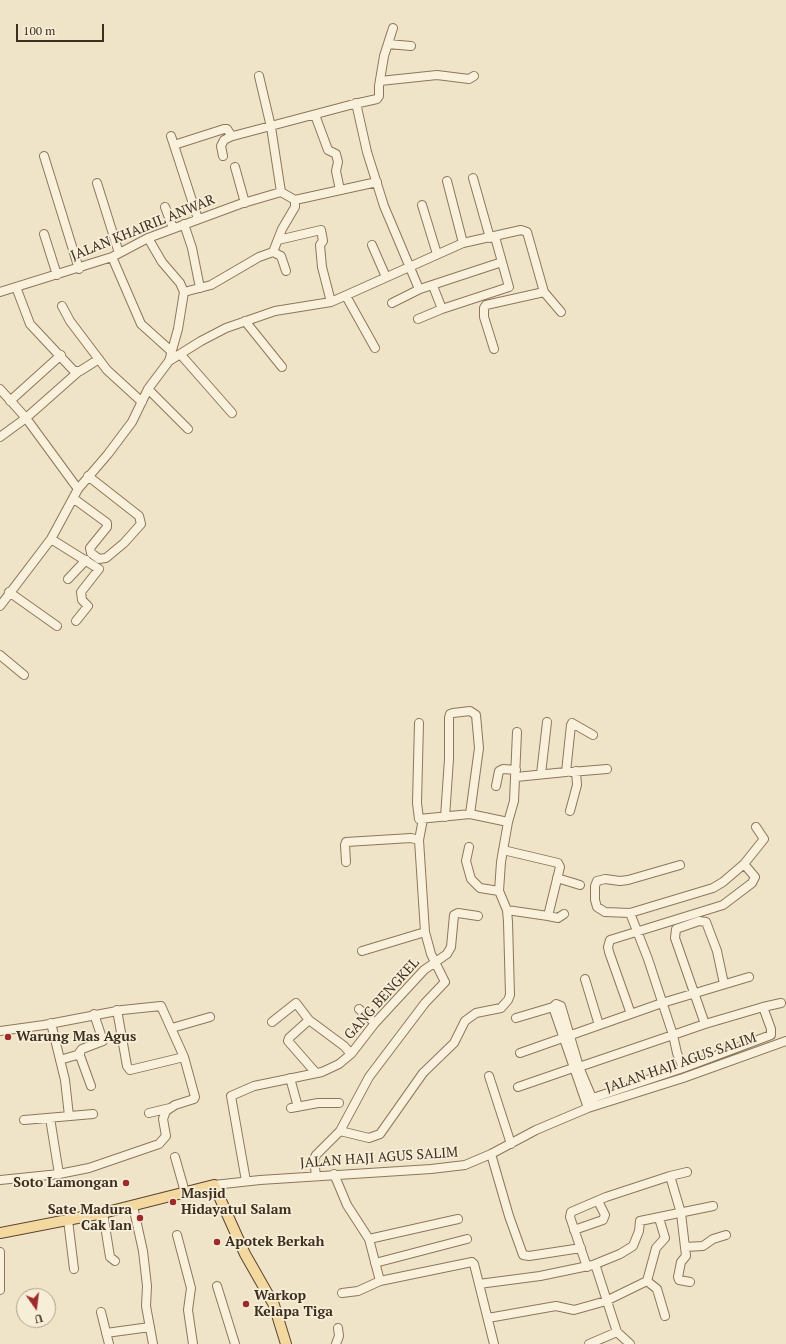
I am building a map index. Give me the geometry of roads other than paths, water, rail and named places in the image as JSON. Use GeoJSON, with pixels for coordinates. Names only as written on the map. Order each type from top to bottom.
{"type":"FeatureCollection","features":[{"type":"Feature","properties":{"kind":"main road"},"geometry":{"type":"LineString","coordinates":[[0,1233],[103,1213],[214,1185],[245,1254],[274,1305],[286,1344]]}},
{"type":"Feature","properties":{"kind":"street"},"geometry":{"type":"LineString","coordinates":[[223,156],[221,146],[224,140],[232,136],[379,98],[380,81],[393,28]]}},
{"type":"Feature","properties":{"kind":"street"},"geometry":{"type":"LineString","coordinates":[[388,44],[411,46]]}},
{"type":"Feature","properties":{"kind":"street"},"geometry":{"type":"LineString","coordinates":[[380,81],[437,75],[469,79],[474,76]]}},
{"type":"Feature","properties":{"kind":"street"},"geometry":{"type":"LineString","coordinates":[[259,76],[271,127],[281,192],[295,200],[377,182]]}},
{"type":"Feature","properties":{"kind":"street"},"geometry":{"type":"LineString","coordinates":[[356,103],[365,145],[388,218],[410,265],[419,289]]}},
{"type":"Feature","properties":{"kind":"street"},"geometry":{"type":"LineString","coordinates":[[315,115],[328,150],[336,154],[338,162],[336,171],[340,190]]}},
{"type":"Feature","properties":{"kind":"street"},"geometry":{"type":"LineString","coordinates":[[174,145],[226,129],[232,136]]}},
{"type":"Feature","properties":{"kind":"street"},"geometry":{"type":"LineString","coordinates":[[171,136],[198,219]]}},
{"type":"Feature","properties":{"kind":"street"},"geometry":{"type":"LineString","coordinates":[[44,156],[79,269]]}},
{"type":"Feature","properties":{"kind":"street"},"geometry":{"type":"LineString","coordinates":[[235,167],[245,203]]}},
{"type":"Feature","properties":{"kind":"street"},"geometry":{"type":"LineString","coordinates":[[418,319],[442,309],[509,287],[473,178]]}},
{"type":"Feature","properties":{"kind":"street"},"geometry":{"type":"LineString","coordinates":[[447,181],[463,243]]}},
{"type":"Feature","properties":{"kind":"street"},"geometry":{"type":"LineString","coordinates":[[97,183],[115,255],[141,324],[171,351]]}},
{"type":"Feature","properties":{"kind":"street","name":"JALAN KHAIRIL ANWAR"},"geometry":{"type":"LineString","coordinates":[[0,292],[79,269],[115,255],[148,238],[173,228],[281,192]]}},
{"type":"Feature","properties":{"kind":"street"},"geometry":{"type":"LineString","coordinates":[[273,252],[282,229],[295,207],[295,200]]}},
{"type":"Feature","properties":{"kind":"street"},"geometry":{"type":"LineString","coordinates":[[422,205],[437,254]]}},
{"type":"Feature","properties":{"kind":"street"},"geometry":{"type":"LineString","coordinates":[[165,207],[173,228]]}},
{"type":"Feature","properties":{"kind":"street"},"geometry":{"type":"LineString","coordinates":[[184,224],[192,248],[200,288]]}},
{"type":"Feature","properties":{"kind":"street"},"geometry":{"type":"LineString","coordinates":[[278,240],[321,230],[323,241],[320,245],[322,267],[331,302]]}},
{"type":"Feature","properties":{"kind":"street"},"geometry":{"type":"LineString","coordinates":[[0,606],[9,592],[51,539],[78,489],[108,454],[132,422],[148,389],[169,361],[201,341],[245,321],[283,309],[331,302],[410,265],[463,243],[521,230],[527,232],[544,292],[561,312]]}},
{"type":"Feature","properties":{"kind":"street"},"geometry":{"type":"LineString","coordinates":[[44,234],[57,275]]}},
{"type":"Feature","properties":{"kind":"street"},"geometry":{"type":"LineString","coordinates":[[148,238],[162,262],[180,283],[184,292],[178,329],[169,361]]}},
{"type":"Feature","properties":{"kind":"street"},"geometry":{"type":"LineString","coordinates":[[372,245],[386,277]]}},
{"type":"Feature","properties":{"kind":"street"},"geometry":{"type":"LineString","coordinates":[[184,292],[218,282],[265,254],[273,252],[281,256],[286,272]]}},
{"type":"Feature","properties":{"kind":"street"},"geometry":{"type":"LineString","coordinates":[[392,303],[419,289],[433,286],[466,273],[502,262]]}},
{"type":"Feature","properties":{"kind":"street"},"geometry":{"type":"LineString","coordinates":[[433,286],[442,309]]}},
{"type":"Feature","properties":{"kind":"street"},"geometry":{"type":"LineString","coordinates":[[16,287],[30,324],[78,372]]}},
{"type":"Feature","properties":{"kind":"street"},"geometry":{"type":"LineString","coordinates":[[494,349],[484,316],[484,308],[486,305],[544,292]]}},
{"type":"Feature","properties":{"kind":"street"},"geometry":{"type":"LineString","coordinates":[[346,296],[375,348]]}},
{"type":"Feature","properties":{"kind":"street"},"geometry":{"type":"LineString","coordinates":[[62,306],[70,321],[111,374],[142,402]]}},
{"type":"Feature","properties":{"kind":"street"},"geometry":{"type":"LineString","coordinates":[[245,321],[282,367]]}},
{"type":"Feature","properties":{"kind":"street"},"geometry":{"type":"LineString","coordinates":[[180,355],[232,413]]}},
{"type":"Feature","properties":{"kind":"street"},"geometry":{"type":"LineString","coordinates":[[10,401],[61,356]]}},
{"type":"Feature","properties":{"kind":"street"},"geometry":{"type":"LineString","coordinates":[[0,437],[26,418],[78,372],[99,359]]}},
{"type":"Feature","properties":{"kind":"street"},"geometry":{"type":"LineString","coordinates":[[0,389],[26,418],[78,489]]}},
{"type":"Feature","properties":{"kind":"street"},"geometry":{"type":"LineString","coordinates":[[148,389],[188,429]]}},
{"type":"Feature","properties":{"kind":"street"},"geometry":{"type":"LineString","coordinates":[[73,498],[106,523],[107,527],[90,548],[91,553],[99,559],[106,558],[124,543],[141,524],[139,516],[88,476]]}},
{"type":"Feature","properties":{"kind":"street"},"geometry":{"type":"LineString","coordinates":[[51,539],[99,569],[81,592],[82,600],[88,606],[76,621]]}},
{"type":"Feature","properties":{"kind":"street"},"geometry":{"type":"LineString","coordinates":[[68,579],[86,560]]}},
{"type":"Feature","properties":{"kind":"street"},"geometry":{"type":"LineString","coordinates":[[9,592],[56,626]]}},
{"type":"Feature","properties":{"kind":"street"},"geometry":{"type":"LineString","coordinates":[[0,655],[24,675]]}},
{"type":"Feature","properties":{"kind":"street"},"geometry":{"type":"LineString","coordinates":[[445,817],[449,759],[448,718],[450,714],[453,713],[470,711],[476,715],[479,748],[470,814]]}},
{"type":"Feature","properties":{"kind":"street"},"geometry":{"type":"LineString","coordinates":[[541,774],[547,722]]}},
{"type":"Feature","properties":{"kind":"street"},"geometry":{"type":"LineString","coordinates":[[566,772],[571,725],[575,723],[593,735]]}},
{"type":"Feature","properties":{"kind":"street"},"geometry":{"type":"LineString","coordinates":[[419,724],[417,815],[419,819],[423,820],[470,814],[508,822]]}},
{"type":"Feature","properties":{"kind":"street"},"geometry":{"type":"LineString","coordinates":[[340,1131],[369,1138],[380,1134],[419,1078],[454,1043],[461,1028],[470,1016],[476,1013],[501,1008],[506,1003],[510,995],[507,910],[499,891],[503,850],[508,822],[514,801],[517,732]]}},
{"type":"Feature","properties":{"kind":"street"},"geometry":{"type":"LineString","coordinates":[[496,786],[499,771],[504,769],[516,773],[541,774],[607,769]]}},
{"type":"Feature","properties":{"kind":"street"},"geometry":{"type":"LineString","coordinates":[[570,811],[577,785],[576,771]]}},
{"type":"Feature","properties":{"kind":"street"},"geometry":{"type":"LineString","coordinates":[[316,1176],[314,1157],[340,1131],[369,1077],[425,1003],[445,982],[434,962],[425,932],[419,840],[423,820]]}},
{"type":"Feature","properties":{"kind":"street"},"geometry":{"type":"LineString","coordinates":[[680,864],[628,880],[620,881],[605,879],[597,881],[595,886],[595,900],[597,907],[605,912],[630,912],[713,888],[724,882],[744,864],[764,839],[756,827]]}},
{"type":"Feature","properties":{"kind":"street"},"geometry":{"type":"LineString","coordinates":[[346,862],[346,842],[416,838],[419,840]]}},
{"type":"Feature","properties":{"kind":"street"},"geometry":{"type":"LineString","coordinates":[[469,847],[466,861],[471,879],[480,888],[499,891]]}},
{"type":"Feature","properties":{"kind":"street"},"geometry":{"type":"LineString","coordinates":[[503,850],[558,862],[560,867],[558,878],[548,916]]}},
{"type":"Feature","properties":{"kind":"street"},"geometry":{"type":"LineString","coordinates":[[631,1014],[609,952],[608,944],[614,938],[729,902],[755,879],[752,872],[744,864]]}},
{"type":"Feature","properties":{"kind":"street"},"geometry":{"type":"LineString","coordinates":[[558,878],[580,885]]}},
{"type":"Feature","properties":{"kind":"street"},"geometry":{"type":"LineString","coordinates":[[507,910],[558,918],[564,914]]}},
{"type":"Feature","properties":{"kind":"street"},"geometry":{"type":"LineString","coordinates":[[630,912],[683,1068]]}},
{"type":"Feature","properties":{"kind":"street","name":"GANG BENGKEL"},"geometry":{"type":"LineString","coordinates":[[246,1181],[231,1096],[254,1086],[333,1068],[351,1054],[375,1023],[424,970],[447,954],[451,947],[454,915],[458,913],[478,916]]}},
{"type":"Feature","properties":{"kind":"street"},"geometry":{"type":"LineString","coordinates":[[705,1024],[674,933],[679,927],[699,921],[704,921],[708,925],[724,984]]}},
{"type":"Feature","properties":{"kind":"street"},"geometry":{"type":"LineString","coordinates":[[362,951],[425,932]]}},
{"type":"Feature","properties":{"kind":"street"},"geometry":{"type":"LineString","coordinates":[[520,1053],[662,1003],[749,977]]}},
{"type":"Feature","properties":{"kind":"street"},"geometry":{"type":"LineString","coordinates":[[585,979],[599,1025]]}},
{"type":"Feature","properties":{"kind":"street","name":"GANG BENGKEL"},"geometry":{"type":"LineString","coordinates":[[272,1022],[296,1003],[309,1020],[344,1046],[351,1054]]}},
{"type":"Feature","properties":{"kind":"street"},"geometry":{"type":"LineString","coordinates":[[518,1087],[705,1024],[781,1003]]}},
{"type":"Feature","properties":{"kind":"street"},"geometry":{"type":"LineString","coordinates":[[516,1018],[559,1004],[576,1068],[590,1103],[772,1035],[763,1007]]}},
{"type":"Feature","properties":{"kind":"street"},"geometry":{"type":"LineString","coordinates":[[0,1031],[51,1024],[117,1010],[161,1006],[184,1057],[194,1098],[171,1107],[149,1113]]}},
{"type":"Feature","properties":{"kind":"street"},"geometry":{"type":"LineString","coordinates":[[359,1009],[375,1023]]}},
{"type":"Feature","properties":{"kind":"street"},"geometry":{"type":"LineString","coordinates":[[117,1010],[126,1063],[130,1070],[184,1057]]}},
{"type":"Feature","properties":{"kind":"street"},"geometry":{"type":"LineString","coordinates":[[60,1060],[80,1054],[82,1050],[103,1041],[94,1014]]}},
{"type":"Feature","properties":{"kind":"street"},"geometry":{"type":"LineString","coordinates":[[172,1028],[210,1017]]}},
{"type":"Feature","properties":{"kind":"street"},"geometry":{"type":"LineString","coordinates":[[309,1020],[288,1041],[316,1073]]}},
{"type":"Feature","properties":{"kind":"street"},"geometry":{"type":"LineString","coordinates":[[51,1024],[65,1080],[69,1116]]}},
{"type":"Feature","properties":{"kind":"street","name":"JALAN HAJI AGUS SALIM"},"geometry":{"type":"LineString","coordinates":[[214,1185],[246,1181],[465,1165],[491,1154],[590,1103],[683,1078],[786,1041]]}},
{"type":"Feature","properties":{"kind":"street"},"geometry":{"type":"LineString","coordinates":[[80,1054],[91,1086]]}},
{"type":"Feature","properties":{"kind":"street"},"geometry":{"type":"LineString","coordinates":[[489,1076],[511,1144]]}},
{"type":"Feature","properties":{"kind":"street"},"geometry":{"type":"LineString","coordinates":[[290,1078],[295,1107],[320,1102],[339,1103]]}},
{"type":"Feature","properties":{"kind":"street"},"geometry":{"type":"LineString","coordinates":[[0,1180],[59,1174],[99,1166],[162,1142],[166,1136],[164,1114],[171,1107]]}},
{"type":"Feature","properties":{"kind":"street"},"geometry":{"type":"LineString","coordinates":[[24,1120],[93,1114]]}},
{"type":"Feature","properties":{"kind":"street"},"geometry":{"type":"LineString","coordinates":[[50,1118],[59,1174]]}},
{"type":"Feature","properties":{"kind":"street"},"geometry":{"type":"LineString","coordinates":[[491,1154],[509,1216],[523,1254],[529,1256],[581,1248]]}},
{"type":"Feature","properties":{"kind":"street"},"geometry":{"type":"LineString","coordinates":[[175,1156],[185,1192]]}},
{"type":"Feature","properties":{"kind":"street"},"geometry":{"type":"LineString","coordinates":[[590,1266],[574,1230],[570,1217],[571,1212],[670,1176],[687,1172]]}},
{"type":"Feature","properties":{"kind":"street"},"geometry":{"type":"LineString","coordinates":[[334,1174],[347,1205],[369,1239],[380,1281]]}},
{"type":"Feature","properties":{"kind":"street"},"geometry":{"type":"LineString","coordinates":[[670,1176],[681,1213],[686,1256],[680,1262],[678,1277],[679,1280],[690,1282]]}},
{"type":"Feature","properties":{"kind":"street"},"geometry":{"type":"LineString","coordinates":[[574,1230],[603,1220],[605,1215],[598,1201]]}},
{"type":"Feature","properties":{"kind":"street"},"geometry":{"type":"LineString","coordinates":[[133,1206],[143,1251],[146,1306],[152,1344]]}},
{"type":"Feature","properties":{"kind":"street"},"geometry":{"type":"LineString","coordinates":[[479,1284],[540,1276],[590,1266],[620,1254],[633,1246],[639,1231],[639,1222],[713,1206]]}},
{"type":"Feature","properties":{"kind":"street"},"geometry":{"type":"LineString","coordinates":[[103,1213],[110,1257],[115,1261]]}},
{"type":"Feature","properties":{"kind":"street"},"geometry":{"type":"LineString","coordinates":[[647,1282],[656,1248],[665,1238],[659,1218]]}},
{"type":"Feature","properties":{"kind":"street"},"geometry":{"type":"LineString","coordinates":[[369,1239],[458,1219]]}},
{"type":"Feature","properties":{"kind":"street"},"geometry":{"type":"LineString","coordinates":[[68,1220],[74,1269]]}},
{"type":"Feature","properties":{"kind":"street"},"geometry":{"type":"LineString","coordinates":[[177,1235],[191,1288],[188,1310],[193,1344]]}},
{"type":"Feature","properties":{"kind":"street"},"geometry":{"type":"LineString","coordinates":[[685,1247],[703,1246],[713,1239],[726,1235]]}},
{"type":"Feature","properties":{"kind":"street"},"geometry":{"type":"LineString","coordinates":[[375,1263],[467,1239]]}},
{"type":"Feature","properties":{"kind":"street"},"geometry":{"type":"LineString","coordinates":[[0,1252],[0,1290]]}},
{"type":"Feature","properties":{"kind":"street"},"geometry":{"type":"LineString","coordinates":[[342,1293],[358,1291],[380,1281],[473,1263],[494,1344]]}},
{"type":"Feature","properties":{"kind":"street"},"geometry":{"type":"LineString","coordinates":[[590,1266],[596,1267],[617,1332],[630,1344]]}},
{"type":"Feature","properties":{"kind":"street"},"geometry":{"type":"LineString","coordinates":[[488,1318],[556,1306],[574,1310],[606,1301],[647,1282]]}},
{"type":"Feature","properties":{"kind":"street"},"geometry":{"type":"LineString","coordinates":[[647,1282],[657,1289],[665,1316]]}},
{"type":"Feature","properties":{"kind":"street"},"geometry":{"type":"LineString","coordinates":[[217,1286],[235,1344]]}},
{"type":"Feature","properties":{"kind":"street"},"geometry":{"type":"LineString","coordinates":[[101,1312],[109,1344]]}},
{"type":"Feature","properties":{"kind":"street"},"geometry":{"type":"LineString","coordinates":[[106,1333],[150,1327]]}},
{"type":"Feature","properties":{"kind":"street"},"geometry":{"type":"LineString","coordinates":[[336,1344],[338,1332]]}},
{"type":"Feature","properties":{"kind":"street"},"geometry":{"type":"LineString","coordinates":[[589,1344],[617,1332]]}},
{"type":"Feature","properties":{"kind":"place","name":"Warung Mas Agus"},"geometry":{"type":"Point","coordinates":[8,1037]}},
{"type":"Feature","properties":{"kind":"place","name":"Soto Lamongan"},"geometry":{"type":"Point","coordinates":[126,1183]}},
{"type":"Feature","properties":{"kind":"place","name":"Masjid Hidayatul Salam"},"geometry":{"type":"Point","coordinates":[173,1202]}},
{"type":"Feature","properties":{"kind":"place","name":"Sate Madura Cak Ian"},"geometry":{"type":"Point","coordinates":[140,1218]}},
{"type":"Feature","properties":{"kind":"place","name":"Apotek Berkah"},"geometry":{"type":"Point","coordinates":[217,1242]}},
{"type":"Feature","properties":{"kind":"place","name":"Warkop Kelapa Tiga"},"geometry":{"type":"Point","coordinates":[246,1304]}}]}
